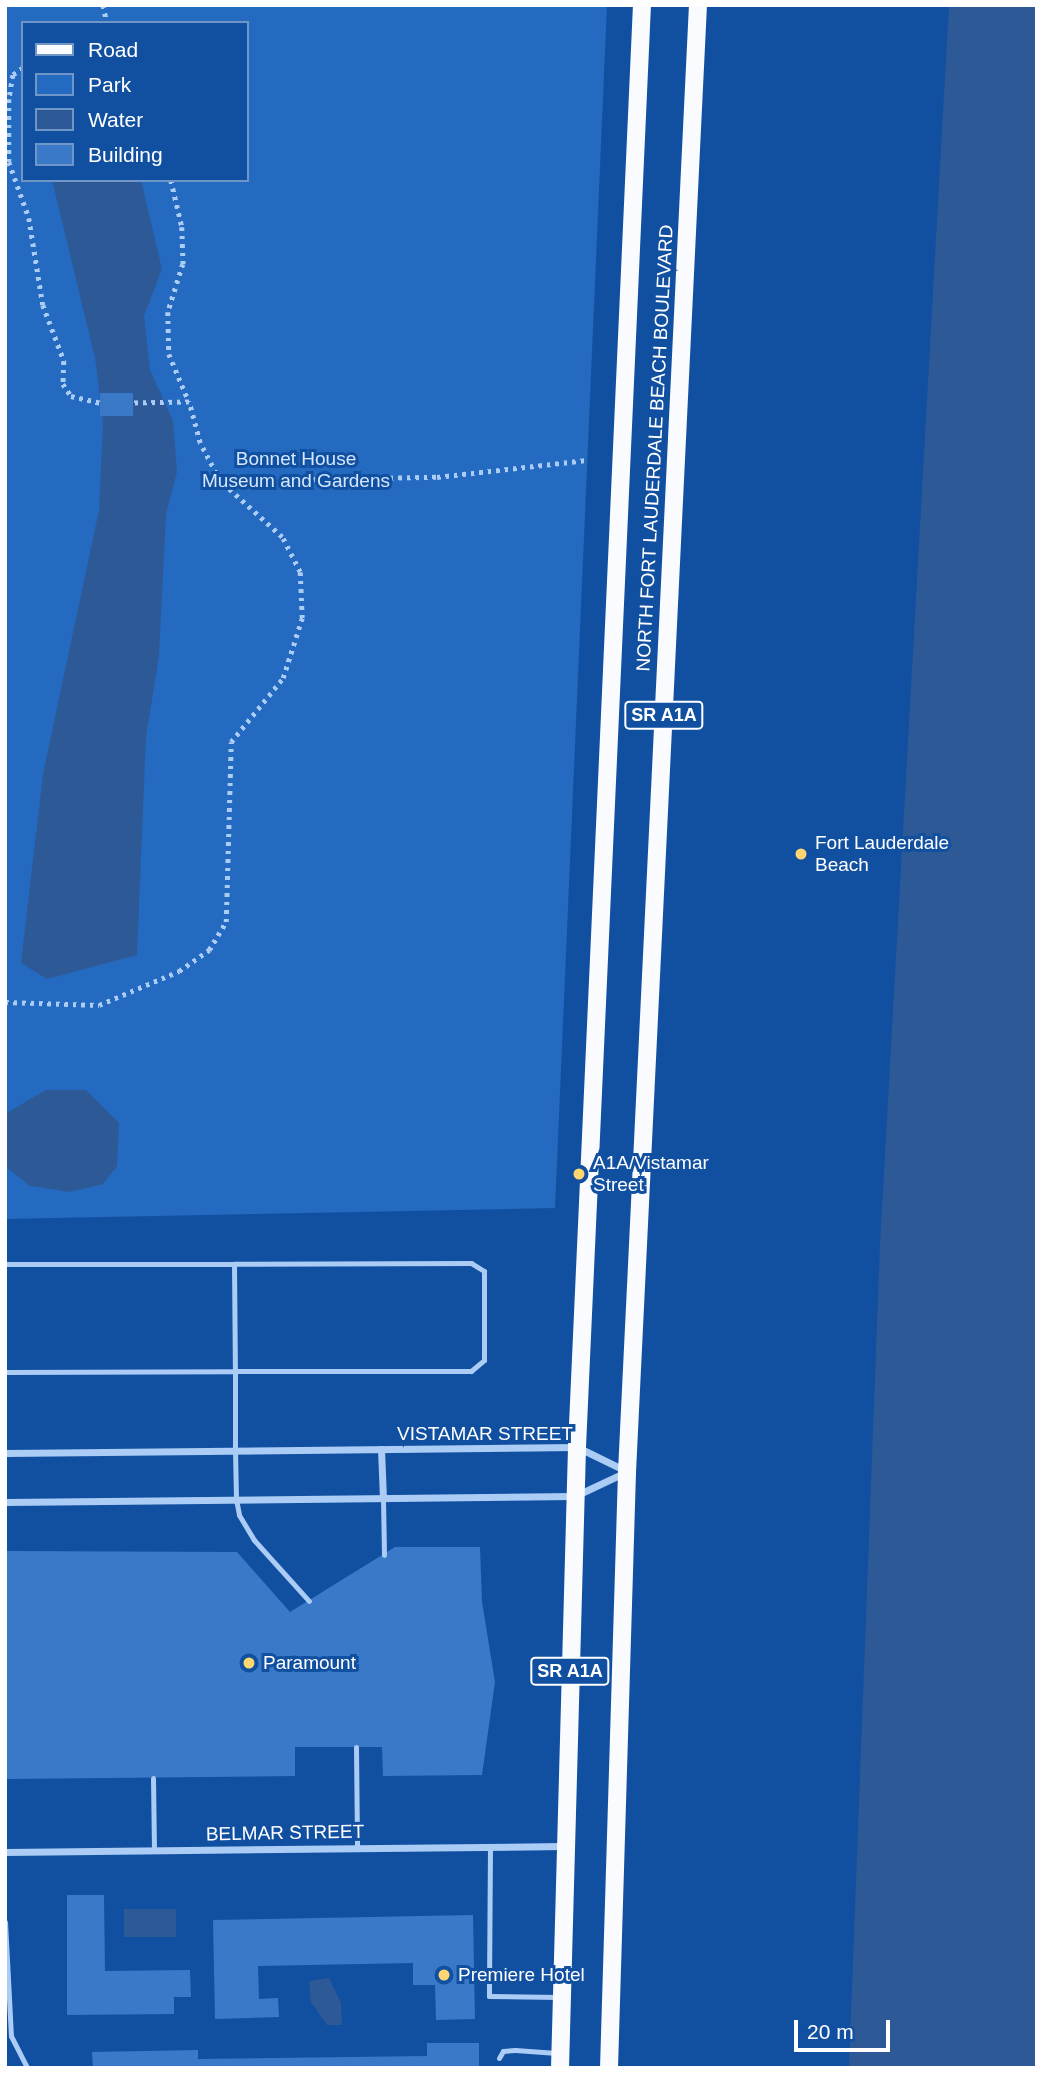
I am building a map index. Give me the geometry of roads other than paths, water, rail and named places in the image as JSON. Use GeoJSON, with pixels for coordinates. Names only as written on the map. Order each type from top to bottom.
{"type":"FeatureCollection","features":[{"type":"Feature","properties":{"kind":"main road","name":"NORTH FORT LAUDERDALE BEACH BOULEVARD"},"geometry":{"type":"LineString","coordinates":[[560,2061],[575,1496],[642,5]]}},
{"type":"Feature","properties":{"kind":"main road","name":"NORTH FORT LAUDERDALE BEACH BOULEVARD"},"geometry":{"type":"LineString","coordinates":[[609,2068],[627,1472],[698,5]]}},
{"type":"Feature","properties":{"kind":"street","name":"VISTAMAR STREET"},"geometry":{"type":"LineString","coordinates":[[5,1453],[577,1447],[627,1472]]}},
{"type":"Feature","properties":{"kind":"street"},"geometry":{"type":"LineString","coordinates":[[381,1449],[383,1497]]}},
{"type":"Feature","properties":{"kind":"street"},"geometry":{"type":"LineString","coordinates":[[5,1502],[575,1496],[627,1472]]}},
{"type":"Feature","properties":{"kind":"street","name":"BELMAR STREET"},"geometry":{"type":"LineString","coordinates":[[5,1852],[564,1846]]}},
{"type":"Feature","properties":{"kind":"lane"},"geometry":{"type":"LineString","coordinates":[[5,1264],[471,1263],[484,1270],[484,1360],[471,1371],[5,1372]]}},
{"type":"Feature","properties":{"kind":"lane"},"geometry":{"type":"LineString","coordinates":[[234,1264],[236,1499],[254,1540],[309,1601]]}},
{"type":"Feature","properties":{"kind":"lane"},"geometry":{"type":"LineString","coordinates":[[383,1497],[384,1555]]}},
{"type":"Feature","properties":{"kind":"lane"},"geometry":{"type":"LineString","coordinates":[[356,1747],[357,1847]]}},
{"type":"Feature","properties":{"kind":"lane"},"geometry":{"type":"LineString","coordinates":[[153,1777],[154,1850]]}},
{"type":"Feature","properties":{"kind":"lane"},"geometry":{"type":"LineString","coordinates":[[490,1846],[489,1996],[561,1997]]}},
{"type":"Feature","properties":{"kind":"lane"},"geometry":{"type":"LineString","coordinates":[[5,1922],[11,2036],[27,2068]]}},
{"type":"Feature","properties":{"kind":"lane"},"geometry":{"type":"LineString","coordinates":[[499,2058],[503,2051],[515,2050],[560,2061]]}},
{"type":"Feature","properties":{"kind":"water"},"geometry":{"type":"Polygon","coordinates":[[[949,5],[1037,5],[1037,2068],[849,2068],[880,1245],[949,5]]]}},
{"type":"Feature","properties":{"kind":"water"},"geometry":{"type":"Polygon","coordinates":[[[52,182],[141,182],[162,269],[144,316],[150,370],[173,421],[177,472],[166,514],[159,656],[146,737],[137,955],[47,979],[21,963],[43,774],[99,510],[103,423],[95,358],[52,182]]]}},
{"type":"Feature","properties":{"kind":"water"},"geometry":{"type":"Polygon","coordinates":[[[46,1090],[86,1090],[119,1123],[117,1166],[103,1184],[70,1192],[30,1186],[5,1166],[5,1114],[46,1090]]]}},
{"type":"Feature","properties":{"kind":"water"},"geometry":{"type":"Polygon","coordinates":[[[124,1909],[176,1909],[176,1937],[124,1937],[124,1909]]]}},
{"type":"Feature","properties":{"kind":"water"},"geometry":{"type":"Polygon","coordinates":[[[329,1978],[341,2003],[342,2025],[327,2025],[311,2002],[309,1981],[329,1978]]]}},
{"type":"Feature","properties":{"kind":"place","name":"Fort Lauderdale Beach"},"geometry":{"type":"Point","coordinates":[801,854]}},
{"type":"Feature","properties":{"kind":"place","name":"A1A/Vistamar Street"},"geometry":{"type":"Point","coordinates":[579,1174]}},
{"type":"Feature","properties":{"kind":"place","name":"Paramount"},"geometry":{"type":"Point","coordinates":[249,1663]}},
{"type":"Feature","properties":{"kind":"place","name":"Premiere Hotel"},"geometry":{"type":"Point","coordinates":[444,1975]}},
{"type":"Feature","properties":{"kind":"park label","name":"Bonnet House Museum and Gardens"},"geometry":{"type":"Point","coordinates":[296,470]}}]}
